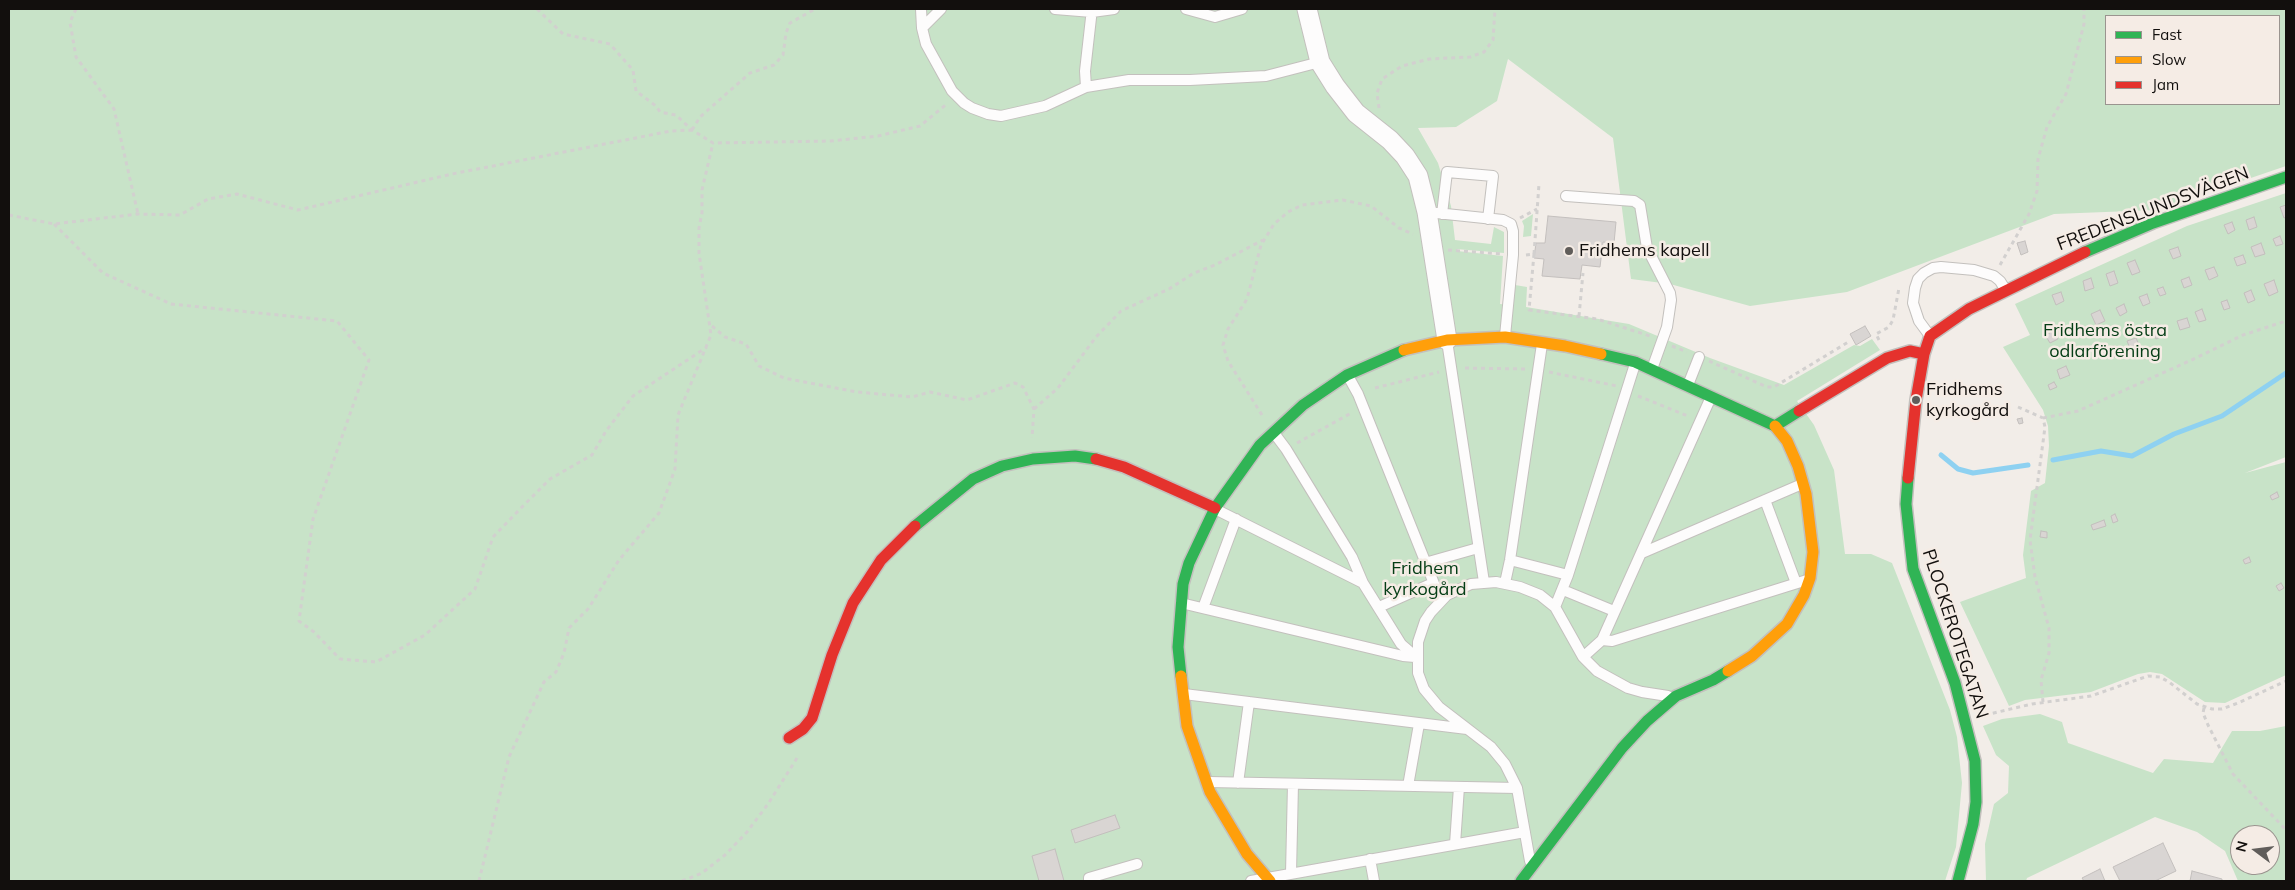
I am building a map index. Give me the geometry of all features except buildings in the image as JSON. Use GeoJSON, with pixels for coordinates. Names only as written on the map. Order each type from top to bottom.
{"type":"FeatureCollection","features":[{"type":"Feature","properties":{"kind":"street"},"geometry":{"type":"LineString","coordinates":[[1308,9],[1320,62],[1348,104],[1375,130],[1390,140],[1411,164],[1434,213],[1431,248],[1447,340]]}},
{"type":"Feature","properties":{"kind":"street","name":"FREDENSLUNDSVÄGEN"},"geometry":{"type":"LineString","coordinates":[[1930,336],[1969,309],[2080,254],[2153,224],[2286,177]]}},
{"type":"Feature","properties":{"kind":"street","name":"PLOCKEROTEGATAN"},"geometry":{"type":"LineString","coordinates":[[1930,336],[1924,354],[1916,400],[1907,487],[1909,549],[1920,592],[1955,683],[1975,761],[1976,802],[1967,853],[1958,881]]}},
{"type":"Feature","properties":{"kind":"street"},"geometry":{"type":"LineString","coordinates":[[1268,879],[1247,854],[1210,792],[1187,726],[1178,647],[1181,603],[1189,563],[1214,508],[1251,456],[1272,432],[1303,405],[1347,375],[1403,350],[1447,340],[1505,337],[1564,346],[1635,362],[1775,426],[1787,441],[1804,483],[1811,523],[1813,552],[1810,578],[1804,595],[1787,624],[1752,656],[1713,680],[1676,696],[1647,721],[1622,748],[1577,810],[1530,867],[1521,881]]}},
{"type":"Feature","properties":{"kind":"street"},"geometry":{"type":"LineString","coordinates":[[1775,426],[1887,358],[1910,351],[1924,354]]}},
{"type":"Feature","properties":{"kind":"street"},"geometry":{"type":"LineString","coordinates":[[789,738],[803,729],[814,714],[835,648],[858,594],[892,546],[940,504],[973,479],[1002,466],[1034,459],[1074,456],[1102,460],[1134,471],[1214,508]]}},
{"type":"Feature","properties":{"kind":"lane"},"geometry":{"type":"LineString","coordinates":[[921,9],[922,28],[926,44],[942,76],[957,96],[972,108],[988,114],[1001,116],[1045,106],[1086,87],[1129,80],[1190,80],[1266,76],[1320,62]]}},
{"type":"Feature","properties":{"kind":"lane"},"geometry":{"type":"LineString","coordinates":[[922,28],[941,9]]}},
{"type":"Feature","properties":{"kind":"lane"},"geometry":{"type":"LineString","coordinates":[[1055,9],[1092,11],[1114,9]]}},
{"type":"Feature","properties":{"kind":"lane"},"geometry":{"type":"LineString","coordinates":[[1186,9],[1215,16],[1242,9]]}},
{"type":"Feature","properties":{"kind":"lane"},"geometry":{"type":"LineString","coordinates":[[1086,87],[1086,64],[1092,11]]}},
{"type":"Feature","properties":{"kind":"lane"},"geometry":{"type":"LineString","coordinates":[[1488,219],[1493,176],[1447,172],[1434,213],[1488,219],[1511,224],[1513,255],[1505,337]]}},
{"type":"Feature","properties":{"kind":"lane"},"geometry":{"type":"LineString","coordinates":[[1566,196],[1634,201],[1640,205],[1647,248],[1670,293],[1670,316],[1652,370]]}},
{"type":"Feature","properties":{"kind":"lane"},"geometry":{"type":"LineString","coordinates":[[1930,336],[1919,322],[1914,303],[1918,279],[1924,273],[1933,268],[1957,267],[1994,276],[2006,290]]}},
{"type":"Feature","properties":{"kind":"lane"},"geometry":{"type":"LineString","coordinates":[[1447,340],[1484,582]]}},
{"type":"Feature","properties":{"kind":"lane"},"geometry":{"type":"LineString","coordinates":[[1505,583],[1542,343]]}},
{"type":"Feature","properties":{"kind":"lane"},"geometry":{"type":"LineString","coordinates":[[1688,385],[1699,356]]}},
{"type":"Feature","properties":{"kind":"lane"},"geometry":{"type":"LineString","coordinates":[[1554,607],[1568,575],[1635,362]]}},
{"type":"Feature","properties":{"kind":"lane"},"geometry":{"type":"LineString","coordinates":[[1347,375],[1358,394],[1441,601]]}},
{"type":"Feature","properties":{"kind":"lane"},"geometry":{"type":"LineString","coordinates":[[1583,657],[1602,640],[1712,396]]}},
{"type":"Feature","properties":{"kind":"lane"},"geometry":{"type":"LineString","coordinates":[[1272,432],[1286,449],[1352,557],[1362,583],[1401,644],[1416,657]]}},
{"type":"Feature","properties":{"kind":"lane"},"geometry":{"type":"LineString","coordinates":[[1642,553],[1804,483]]}},
{"type":"Feature","properties":{"kind":"lane"},"geometry":{"type":"LineString","coordinates":[[1765,500],[1796,583]]}},
{"type":"Feature","properties":{"kind":"lane"},"geometry":{"type":"LineString","coordinates":[[1214,508],[1362,583]]}},
{"type":"Feature","properties":{"kind":"lane"},"geometry":{"type":"LineString","coordinates":[[1203,608],[1236,519]]}},
{"type":"Feature","properties":{"kind":"lane"},"geometry":{"type":"LineString","coordinates":[[1425,563],[1478,548]]}},
{"type":"Feature","properties":{"kind":"lane"},"geometry":{"type":"LineString","coordinates":[[1510,560],[1568,575]]}},
{"type":"Feature","properties":{"kind":"lane"},"geometry":{"type":"LineString","coordinates":[[1602,640],[1612,641],[1810,578]]}},
{"type":"Feature","properties":{"kind":"lane"},"geometry":{"type":"LineString","coordinates":[[1530,867],[1517,788],[1506,764],[1496,752],[1470,729],[1439,707],[1424,690],[1418,673],[1416,657],[1419,635],[1425,622],[1441,601],[1457,589],[1484,582],[1505,583],[1540,595],[1554,607],[1583,657],[1605,676],[1628,688],[1660,696],[1676,696]]}},
{"type":"Feature","properties":{"kind":"lane"},"geometry":{"type":"LineString","coordinates":[[1379,607],[1433,583]]}},
{"type":"Feature","properties":{"kind":"lane"},"geometry":{"type":"LineString","coordinates":[[1563,590],[1614,610]]}},
{"type":"Feature","properties":{"kind":"lane"},"geometry":{"type":"LineString","coordinates":[[1181,603],[1403,656],[1416,657]]}},
{"type":"Feature","properties":{"kind":"lane"},"geometry":{"type":"LineString","coordinates":[[1184,694],[1470,729]]}},
{"type":"Feature","properties":{"kind":"lane"},"geometry":{"type":"LineString","coordinates":[[1238,783],[1249,702]]}},
{"type":"Feature","properties":{"kind":"lane"},"geometry":{"type":"LineString","coordinates":[[1408,786],[1419,724]]}},
{"type":"Feature","properties":{"kind":"lane"},"geometry":{"type":"LineString","coordinates":[[1206,782],[1517,788]]}},
{"type":"Feature","properties":{"kind":"lane"},"geometry":{"type":"LineString","coordinates":[[1291,873],[1292,784]]}},
{"type":"Feature","properties":{"kind":"lane"},"geometry":{"type":"LineString","coordinates":[[1455,844],[1459,787]]}},
{"type":"Feature","properties":{"kind":"lane"},"geometry":{"type":"LineString","coordinates":[[1251,881],[1525,832]]}},
{"type":"Feature","properties":{"kind":"lane"},"geometry":{"type":"LineString","coordinates":[[1370,859],[1374,881]]}},
{"type":"Feature","properties":{"kind":"lane"},"geometry":{"type":"LineString","coordinates":[[1090,881],[1088,878],[1137,864]]}},
{"type":"Feature","properties":{"kind":"path"},"geometry":{"type":"LineString","coordinates":[[76,9],[70,22],[76,58],[114,109],[138,214]]}},
{"type":"Feature","properties":{"kind":"path"},"geometry":{"type":"LineString","coordinates":[[538,9],[563,34],[610,44],[633,70],[636,91],[656,106],[660,112],[676,115],[692,130],[713,143],[831,141],[878,136],[920,126],[957,96]]}},
{"type":"Feature","properties":{"kind":"path"},"geometry":{"type":"LineString","coordinates":[[692,130],[700,117],[750,73],[774,65],[783,56],[786,33],[790,23],[815,9]]}},
{"type":"Feature","properties":{"kind":"path"},"geometry":{"type":"LineString","coordinates":[[1380,113],[1376,97],[1382,79],[1402,66],[1430,59],[1470,57],[1484,52],[1493,40],[1496,9]]}},
{"type":"Feature","properties":{"kind":"path"},"geometry":{"type":"LineString","coordinates":[[1994,276],[2029,214],[2037,190],[2038,159],[2047,127],[2066,94],[2084,24],[2084,9]]}},
{"type":"Feature","properties":{"kind":"path"},"geometry":{"type":"LineString","coordinates":[[9,215],[54,224],[138,214],[180,215],[208,199],[236,194],[298,210],[452,174],[672,131],[692,130]]}},
{"type":"Feature","properties":{"kind":"path"},"geometry":{"type":"LineString","coordinates":[[479,881],[509,757],[544,682],[556,672],[564,653],[569,628],[588,610],[619,560],[660,513],[675,469],[678,415],[712,335],[699,253],[702,190],[713,143]]}},
{"type":"Feature","properties":{"kind":"path"},"geometry":{"type":"LineString","coordinates":[[1539,184],[1529,310],[1579,316],[1615,324],[1699,356],[1767,387],[1774,387],[1850,341]]}},
{"type":"Feature","properties":{"kind":"path"},"geometry":{"type":"LineString","coordinates":[[1272,432],[1228,361],[1224,345],[1228,329],[1242,309],[1250,291],[1263,240],[1278,219],[1294,208],[1320,201],[1343,200],[1371,206],[1399,228],[1422,238],[1431,248],[1513,255],[1534,254]]}},
{"type":"Feature","properties":{"kind":"path"},"geometry":{"type":"LineString","coordinates":[[1511,224],[1537,209]]}},
{"type":"Feature","properties":{"kind":"path"},"geometry":{"type":"LineString","coordinates":[[54,224],[103,272],[170,304],[337,321],[369,360],[313,518],[299,621],[314,632],[340,659],[376,662],[425,635],[476,589],[493,536],[518,510],[550,479],[592,455],[606,430],[633,396],[706,347]]}},
{"type":"Feature","properties":{"kind":"path"},"geometry":{"type":"LineString","coordinates":[[1034,409],[1058,388],[1096,337],[1121,311],[1169,289],[1194,273],[1215,265],[1263,240]]}},
{"type":"Feature","properties":{"kind":"path"},"geometry":{"type":"LineString","coordinates":[[1579,316],[1583,273]]}},
{"type":"Feature","properties":{"kind":"path"},"geometry":{"type":"LineString","coordinates":[[1876,334],[1889,327],[1893,320],[1899,288]]}},
{"type":"Feature","properties":{"kind":"path"},"geometry":{"type":"LineString","coordinates":[[2018,407],[2043,418],[2078,411],[2243,335],[2286,321]]}},
{"type":"Feature","properties":{"kind":"path"},"geometry":{"type":"LineString","coordinates":[[712,326],[725,337],[746,344],[760,366],[784,378],[857,392],[912,397],[930,392],[967,400],[1015,383],[1023,388],[1034,409],[1032,448],[1034,459]]}},
{"type":"Feature","properties":{"kind":"path"},"geometry":{"type":"LineString","coordinates":[[1358,394],[1405,379],[1451,369],[1538,369],[1626,390],[1700,421]]}},
{"type":"Feature","properties":{"kind":"path"},"geometry":{"type":"LineString","coordinates":[[1286,449],[1362,406]]}},
{"type":"Feature","properties":{"kind":"path"},"geometry":{"type":"LineString","coordinates":[[2043,418],[2045,428],[2030,540],[2035,577],[2049,628],[2049,654],[2041,680],[2043,702]]}},
{"type":"Feature","properties":{"kind":"path"},"geometry":{"type":"LineString","coordinates":[[1966,720],[2043,702],[2091,696],[2148,676],[2160,677],[2169,682],[2204,708],[2222,709],[2286,681]]}},
{"type":"Feature","properties":{"kind":"path"},"geometry":{"type":"LineString","coordinates":[[2204,708],[2203,713],[2208,725],[2233,774],[2286,830]]}},
{"type":"Feature","properties":{"kind":"path"},"geometry":{"type":"LineString","coordinates":[[682,881],[710,867],[725,855],[747,832],[768,804],[797,758],[803,729]]}},
{"type":"Feature","properties":{"kind":"green space","name":"Fridhem kyrkogård"},"geometry":{"type":"Polygon","coordinates":[[[9,9],[2286,9],[2286,166],[2157,210],[2054,214],[1847,292],[1750,306],[1670,284],[1631,279],[1613,138],[1508,59],[1497,101],[1456,127],[1418,128],[1438,163],[1451,206],[1455,240],[1491,244],[1494,227],[1504,232],[1504,253],[1456,249],[1457,251],[1503,256],[1500,304],[1513,305],[1515,285],[1527,287],[1526,307],[1629,324],[1710,358],[1784,385],[1854,345],[1860,346],[1872,339],[1880,350],[1797,401],[1814,425],[1834,470],[1845,554],[1871,554],[1892,563],[1950,710],[1957,737],[1962,783],[1956,847],[1945,881],[9,881],[9,9]]]}},
{"type":"Feature","properties":{"kind":"green space","name":"Fridhems östra odlarförening"},"geometry":{"type":"Polygon","coordinates":[[[2286,193],[2286,457],[2245,473],[2286,462],[2286,675],[2225,703],[2205,702],[2162,674],[2150,672],[2138,674],[2091,692],[2025,700],[2009,706],[1960,602],[2026,578],[2023,555],[2031,491],[2045,483],[2049,446],[2048,426],[2043,410],[2003,347],[2030,335],[2015,304],[2187,226],[2286,193]]]}},
{"type":"Feature","properties":{"kind":"green space"},"geometry":{"type":"Polygon","coordinates":[[[1533,214],[1531,236],[1523,237],[1524,226],[1522,221],[1533,214]]]}},
{"type":"Feature","properties":{"kind":"green space"},"geometry":{"type":"Polygon","coordinates":[[[2040,714],[2062,722],[2068,743],[2153,773],[2164,759],[2213,763],[2232,731],[2260,731],[2286,726],[2286,881],[2238,881],[2235,875],[2280,875],[2280,825],[2230,825],[2230,863],[2225,851],[2197,832],[2155,817],[2027,878],[2026,881],[1986,881],[1985,844],[1994,804],[2008,793],[2009,766],[1996,755],[1983,726],[2002,719],[2040,714]]]}},
{"type":"Feature","properties":{"kind":"waterway"},"geometry":{"type":"LineString","coordinates":[[2053,460],[2101,451],[2132,456],[2174,434],[2222,416],[2286,373]]}},
{"type":"Feature","properties":{"kind":"waterway"},"geometry":{"type":"LineString","coordinates":[[1941,455],[1958,469],[1973,473],[2028,465]]}},
{"type":"Feature","properties":{"kind":"traffic: fast"},"geometry":{"type":"LineString","coordinates":[[2085,252],[2153,223],[2286,177]]}},
{"type":"Feature","properties":{"kind":"traffic: fast"},"geometry":{"type":"LineString","coordinates":[[1181,676],[1178,647],[1183,584],[1189,563],[1215,508],[1260,445],[1303,405],[1347,375],[1404,350]]}},
{"type":"Feature","properties":{"kind":"traffic: fast"},"geometry":{"type":"LineString","coordinates":[[1601,354],[1635,362],[1775,426],[1799,411]]}},
{"type":"Feature","properties":{"kind":"traffic: fast"},"geometry":{"type":"LineString","coordinates":[[915,526],[973,479],[1002,466],[1033,459],[1075,456],[1096,459]]}},
{"type":"Feature","properties":{"kind":"traffic: fast"},"geometry":{"type":"LineString","coordinates":[[1908,478],[1906,504],[1913,569],[1955,683],[1975,761],[1976,802],[1973,824],[1958,881]]}},
{"type":"Feature","properties":{"kind":"traffic: fast"},"geometry":{"type":"LineString","coordinates":[[1521,881],[1622,748],[1647,721],[1676,696],[1713,680],[1728,671]]}},
{"type":"Feature","properties":{"kind":"traffic: slow"},"geometry":{"type":"LineString","coordinates":[[1404,350],[1447,340],[1505,337],[1565,346],[1601,354]]}},
{"type":"Feature","properties":{"kind":"traffic: slow"},"geometry":{"type":"LineString","coordinates":[[1728,671],[1752,656],[1787,624],[1804,595],[1810,578],[1813,552],[1806,494],[1798,466],[1787,441],[1775,426]]}},
{"type":"Feature","properties":{"kind":"traffic: slow"},"geometry":{"type":"LineString","coordinates":[[1181,676],[1187,726],[1210,792],[1247,854],[1270,881]]}},
{"type":"Feature","properties":{"kind":"traffic: jam"},"geometry":{"type":"LineString","coordinates":[[1908,478],[1916,400],[1924,354],[1930,336],[1969,309],[2085,252]]}},
{"type":"Feature","properties":{"kind":"traffic: jam"},"geometry":{"type":"LineString","coordinates":[[1799,411],[1887,358],[1910,351],[1924,354]]}},
{"type":"Feature","properties":{"kind":"traffic: jam"},"geometry":{"type":"LineString","coordinates":[[1096,459],[1124,467],[1215,508]]}},
{"type":"Feature","properties":{"kind":"traffic: jam"},"geometry":{"type":"LineString","coordinates":[[789,738],[803,729],[812,718],[832,655],[853,603],[881,560],[915,526]]}},
{"type":"Feature","properties":{"kind":"place","name":"Fridhems kapell"},"geometry":{"type":"Point","coordinates":[1569,251]}},
{"type":"Feature","properties":{"kind":"place","name":"Fridhems kyrkogård"},"geometry":{"type":"Point","coordinates":[1916,400]}}]}
